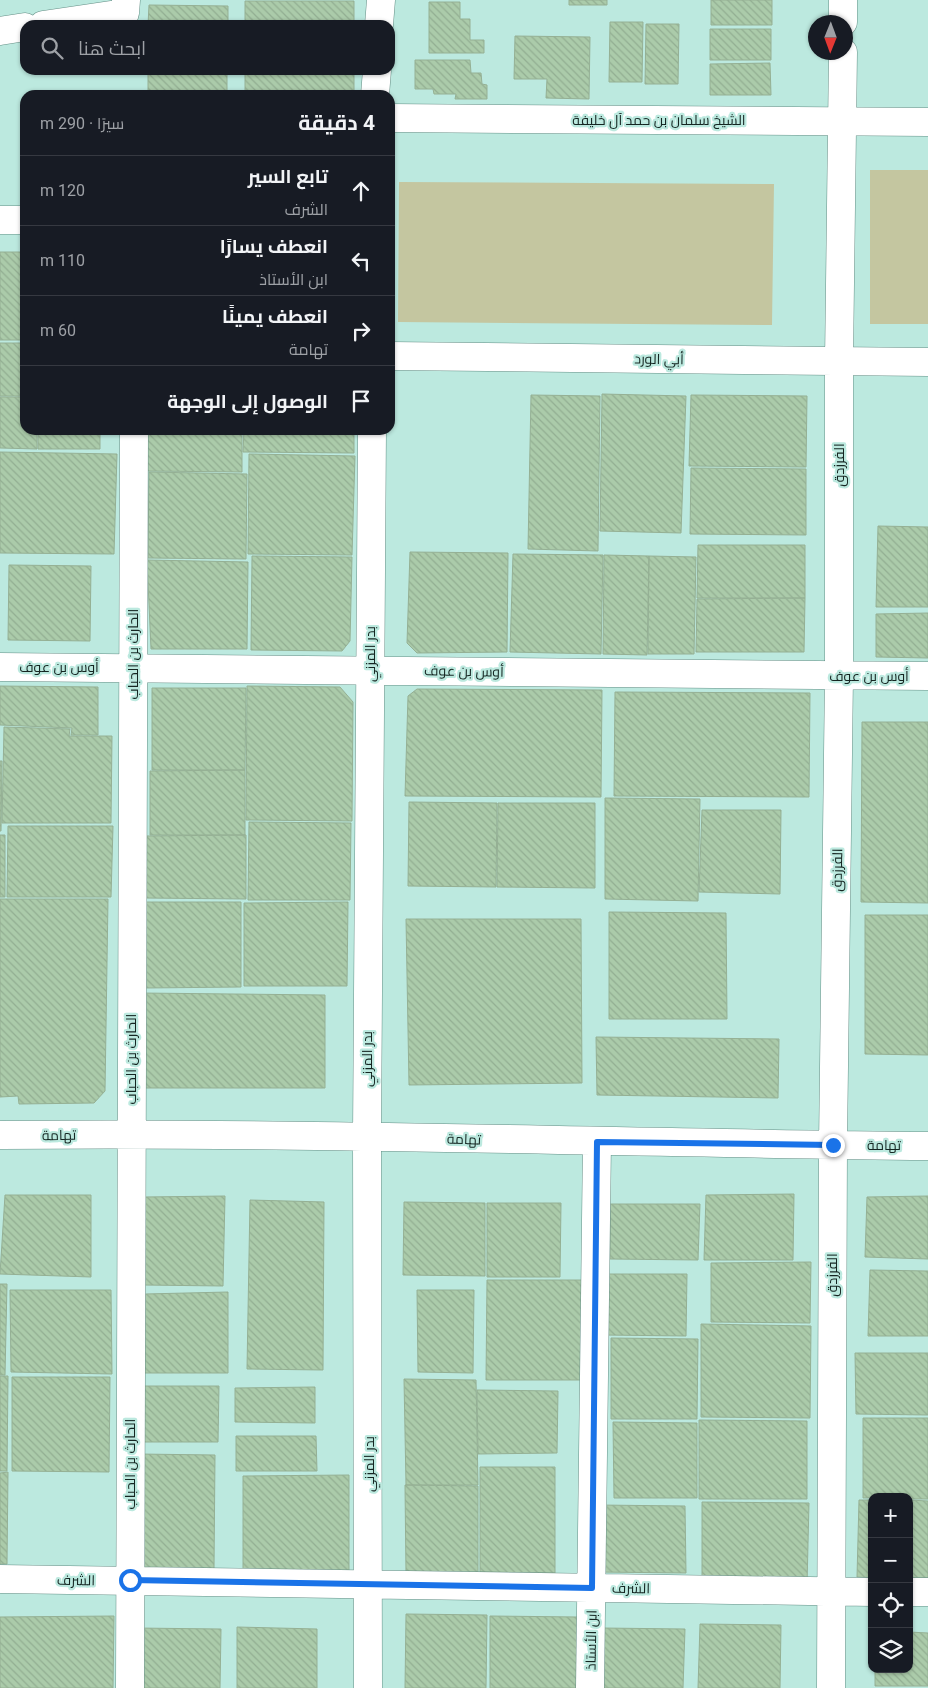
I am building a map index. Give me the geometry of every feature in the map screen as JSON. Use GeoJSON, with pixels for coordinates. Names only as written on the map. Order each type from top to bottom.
{"type":"FeatureCollection","features":[{"type":"Feature","properties":{"kind":"street"},"geometry":{"type":"LineString","coordinates":[[78,20],[126,13],[126,0]]}},
{"type":"Feature","properties":{"kind":"street"},"geometry":{"type":"LineString","coordinates":[[380,20],[381,0]]}},
{"type":"Feature","properties":{"kind":"street"},"geometry":{"type":"LineString","coordinates":[[843,0],[843,15]]}},
{"type":"Feature","properties":{"kind":"street"},"geometry":{"type":"LineString","coordinates":[[0,31],[20,29]]}},
{"type":"Feature","properties":{"kind":"street","name":"الفرزدق"},"geometry":{"type":"LineString","coordinates":[[831,1688],[833,1145],[839,676],[839,361],[844,121],[843,60]]}},
{"type":"Feature","properties":{"kind":"street"},"geometry":{"type":"LineString","coordinates":[[375,90],[377,75]]}},
{"type":"Feature","properties":{"kind":"street","name":"الشيخ سلمان بن حمد آل خليفة"},"geometry":{"type":"LineString","coordinates":[[395,118],[928,122]]}},
{"type":"Feature","properties":{"kind":"street"},"geometry":{"type":"LineString","coordinates":[[0,220],[20,220]]}},
{"type":"Feature","properties":{"kind":"street","name":"أبي الورد"},"geometry":{"type":"LineString","coordinates":[[395,356],[928,362]]}},
{"type":"Feature","properties":{"kind":"street","name":"الحارث بن الحباب"},"geometry":{"type":"LineString","coordinates":[[130,1688],[134,435]]}},
{"type":"Feature","properties":{"kind":"street","name":"بدر المزني"},"geometry":{"type":"LineString","coordinates":[[368,1688],[367,1136],[372,435]]}},
{"type":"Feature","properties":{"kind":"street","name":"أوس بن عوف"},"geometry":{"type":"LineString","coordinates":[[0,667],[370,669],[928,676]]}},
{"type":"Feature","properties":{"kind":"street","name":"تهامة"},"geometry":{"type":"LineString","coordinates":[[0,1135],[367,1136],[597,1142],[928,1146]]}},
{"type":"Feature","properties":{"kind":"street","name":"ابن الأستاذ"},"geometry":{"type":"LineString","coordinates":[[590,1688],[597,1142]]}},
{"type":"Feature","properties":{"kind":"street","name":"الشرف"},"geometry":{"type":"LineString","coordinates":[[0,1579],[369,1583],[868,1592]]}},
{"type":"Feature","properties":{"kind":"street"},"geometry":{"type":"LineString","coordinates":[[913,1592],[928,1592]]}},
{"type":"Feature","properties":{"kind":"green space"},"geometry":{"type":"Polygon","coordinates":[[[870,170],[928,170],[928,324],[870,324],[870,170]]]}},
{"type":"Feature","properties":{"kind":"green space"},"geometry":{"type":"Polygon","coordinates":[[[399,182],[774,184],[772,325],[398,322],[399,182]]]}},
{"type":"Feature","properties":{"kind":"building"},"geometry":{"type":"Polygon","coordinates":[[[569,0],[607,0],[607,5],[569,5],[569,0]]]}},
{"type":"Feature","properties":{"kind":"building"},"geometry":{"type":"Polygon","coordinates":[[[711,0],[772,0],[772,25],[711,25],[711,0]]]}},
{"type":"Feature","properties":{"kind":"building"},"geometry":{"type":"Polygon","coordinates":[[[245,1],[354,1],[354,20],[245,20],[245,1]]]}},
{"type":"Feature","properties":{"kind":"building"},"geometry":{"type":"Polygon","coordinates":[[[429,2],[460,2],[460,19],[470,19],[470,40],[484,40],[484,53],[429,53],[429,2]]]}},
{"type":"Feature","properties":{"kind":"building"},"geometry":{"type":"Polygon","coordinates":[[[149,5],[228,6],[228,20],[148,20],[149,5]]]}},
{"type":"Feature","properties":{"kind":"building"},"geometry":{"type":"Polygon","coordinates":[[[610,22],[643,22],[642,82],[609,82],[610,22]]]}},
{"type":"Feature","properties":{"kind":"building"},"geometry":{"type":"Polygon","coordinates":[[[646,24],[679,24],[678,84],[645,84],[646,24]]]}},
{"type":"Feature","properties":{"kind":"building"},"geometry":{"type":"Polygon","coordinates":[[[710,29],[771,29],[771,60],[710,60],[710,29]]]}},
{"type":"Feature","properties":{"kind":"building"},"geometry":{"type":"Polygon","coordinates":[[[515,36],[590,37],[589,99],[546,98],[547,79],[514,79],[515,36]]]}},
{"type":"Feature","properties":{"kind":"building"},"geometry":{"type":"Polygon","coordinates":[[[415,60],[470,60],[471,73],[481,73],[482,84],[487,85],[487,99],[455,99],[456,94],[434,94],[433,89],[415,89],[415,60]]]}},
{"type":"Feature","properties":{"kind":"building"},"geometry":{"type":"Polygon","coordinates":[[[770,63],[771,95],[710,95],[710,64],[770,63]]]}},
{"type":"Feature","properties":{"kind":"building"},"geometry":{"type":"Polygon","coordinates":[[[148,75],[227,75],[227,90],[148,90],[148,75]]]}},
{"type":"Feature","properties":{"kind":"building"},"geometry":{"type":"Polygon","coordinates":[[[245,75],[354,75],[354,90],[245,90],[245,75]]]}},
{"type":"Feature","properties":{"kind":"building"},"geometry":{"type":"Polygon","coordinates":[[[0,252],[20,252],[20,340],[0,340],[0,252]]]}},
{"type":"Feature","properties":{"kind":"building"},"geometry":{"type":"Polygon","coordinates":[[[0,343],[20,343],[20,396],[0,396],[0,343]]]}},
{"type":"Feature","properties":{"kind":"building"},"geometry":{"type":"Polygon","coordinates":[[[602,394],[686,396],[681,533],[600,531],[602,394]]]}},
{"type":"Feature","properties":{"kind":"building"},"geometry":{"type":"Polygon","coordinates":[[[531,395],[600,396],[598,551],[528,549],[531,395]]]}},
{"type":"Feature","properties":{"kind":"building"},"geometry":{"type":"Polygon","coordinates":[[[691,395],[807,396],[806,467],[689,466],[691,395]]]}},
{"type":"Feature","properties":{"kind":"building"},"geometry":{"type":"Polygon","coordinates":[[[0,397],[20,397],[20,435],[37,435],[37,449],[0,448],[0,397]]]}},
{"type":"Feature","properties":{"kind":"building"},"geometry":{"type":"Polygon","coordinates":[[[38,435],[100,435],[100,449],[38,449],[38,435]]]}},
{"type":"Feature","properties":{"kind":"building"},"geometry":{"type":"Polygon","coordinates":[[[147,435],[242,435],[242,472],[147,471],[147,435]]]}},
{"type":"Feature","properties":{"kind":"building"},"geometry":{"type":"Polygon","coordinates":[[[244,435],[354,435],[354,453],[243,452],[244,435]]]}},
{"type":"Feature","properties":{"kind":"building"},"geometry":{"type":"Polygon","coordinates":[[[0,452],[117,454],[114,554],[0,553],[0,452]]]}},
{"type":"Feature","properties":{"kind":"building"},"geometry":{"type":"Polygon","coordinates":[[[249,454],[355,456],[352,555],[248,554],[249,454]]]}},
{"type":"Feature","properties":{"kind":"building"},"geometry":{"type":"Polygon","coordinates":[[[691,468],[806,469],[806,535],[690,534],[691,468]]]}},
{"type":"Feature","properties":{"kind":"building"},"geometry":{"type":"Polygon","coordinates":[[[149,472],[247,474],[246,559],[148,558],[149,472]]]}},
{"type":"Feature","properties":{"kind":"building"},"geometry":{"type":"Polygon","coordinates":[[[878,526],[928,527],[928,607],[876,607],[878,526]]]}},
{"type":"Feature","properties":{"kind":"building"},"geometry":{"type":"Polygon","coordinates":[[[698,545],[805,545],[805,598],[697,598],[698,545]]]}},
{"type":"Feature","properties":{"kind":"building"},"geometry":{"type":"Polygon","coordinates":[[[410,552],[508,553],[507,652],[417,653],[407,643],[410,552]]]}},
{"type":"Feature","properties":{"kind":"building"},"geometry":{"type":"Polygon","coordinates":[[[513,554],[603,555],[601,654],[510,652],[513,554]]]}},
{"type":"Feature","properties":{"kind":"building"},"geometry":{"type":"Polygon","coordinates":[[[604,555],[649,556],[647,655],[603,654],[604,555]]]}},
{"type":"Feature","properties":{"kind":"building"},"geometry":{"type":"Polygon","coordinates":[[[252,556],[352,557],[350,641],[342,651],[251,650],[252,556]]]}},
{"type":"Feature","properties":{"kind":"building"},"geometry":{"type":"Polygon","coordinates":[[[649,556],[696,557],[694,654],[648,654],[649,556]]]}},
{"type":"Feature","properties":{"kind":"building"},"geometry":{"type":"Polygon","coordinates":[[[147,560],[248,562],[247,649],[151,649],[147,560]]]}},
{"type":"Feature","properties":{"kind":"building"},"geometry":{"type":"Polygon","coordinates":[[[9,565],[91,566],[90,641],[8,640],[9,565]]]}},
{"type":"Feature","properties":{"kind":"building"},"geometry":{"type":"Polygon","coordinates":[[[805,598],[804,652],[696,652],[697,599],[805,598]]]}},
{"type":"Feature","properties":{"kind":"building"},"geometry":{"type":"Polygon","coordinates":[[[928,613],[928,658],[876,657],[876,614],[928,613]]]}},
{"type":"Feature","properties":{"kind":"building"},"geometry":{"type":"Polygon","coordinates":[[[0,686],[98,687],[98,735],[71,735],[72,728],[0,725],[0,686]]]}},
{"type":"Feature","properties":{"kind":"building"},"geometry":{"type":"Polygon","coordinates":[[[247,686],[340,687],[353,702],[352,821],[246,820],[247,686]]]}},
{"type":"Feature","properties":{"kind":"building"},"geometry":{"type":"Polygon","coordinates":[[[152,688],[246,688],[245,770],[152,770],[152,688]]]}},
{"type":"Feature","properties":{"kind":"building"},"geometry":{"type":"Polygon","coordinates":[[[417,689],[602,690],[601,797],[405,796],[408,696],[417,689]]]}},
{"type":"Feature","properties":{"kind":"building"},"geometry":{"type":"Polygon","coordinates":[[[615,692],[810,693],[809,797],[614,796],[615,692]]]}},
{"type":"Feature","properties":{"kind":"building"},"geometry":{"type":"Polygon","coordinates":[[[862,722],[928,722],[928,903],[861,902],[862,722]]]}},
{"type":"Feature","properties":{"kind":"building"},"geometry":{"type":"Polygon","coordinates":[[[4,727],[70,729],[69,736],[112,736],[111,823],[2,823],[4,727]]]}},
{"type":"Feature","properties":{"kind":"building"},"geometry":{"type":"Polygon","coordinates":[[[0,761],[2,761],[1,831],[0,831],[0,761]]]}},
{"type":"Feature","properties":{"kind":"building"},"geometry":{"type":"Polygon","coordinates":[[[245,770],[245,835],[150,835],[150,771],[245,770]]]}},
{"type":"Feature","properties":{"kind":"building"},"geometry":{"type":"Polygon","coordinates":[[[605,798],[700,799],[698,901],[605,899],[605,798]]]}},
{"type":"Feature","properties":{"kind":"building"},"geometry":{"type":"Polygon","coordinates":[[[409,802],[497,803],[496,887],[408,886],[409,802]]]}},
{"type":"Feature","properties":{"kind":"building"},"geometry":{"type":"Polygon","coordinates":[[[498,803],[595,803],[595,888],[497,887],[498,803]]]}},
{"type":"Feature","properties":{"kind":"building"},"geometry":{"type":"Polygon","coordinates":[[[702,810],[781,810],[780,894],[699,892],[702,810]]]}},
{"type":"Feature","properties":{"kind":"building"},"geometry":{"type":"Polygon","coordinates":[[[249,822],[351,823],[350,900],[248,900],[249,822]]]}},
{"type":"Feature","properties":{"kind":"building"},"geometry":{"type":"Polygon","coordinates":[[[8,826],[113,826],[111,897],[7,897],[8,826]]]}},
{"type":"Feature","properties":{"kind":"building"},"geometry":{"type":"Polygon","coordinates":[[[0,835],[5,835],[5,897],[0,897],[0,835]]]}},
{"type":"Feature","properties":{"kind":"building"},"geometry":{"type":"Polygon","coordinates":[[[246,835],[246,899],[143,898],[144,836],[246,835]]]}},
{"type":"Feature","properties":{"kind":"building"},"geometry":{"type":"Polygon","coordinates":[[[0,899],[108,899],[105,1091],[94,1103],[19,1104],[18,1096],[0,1097],[0,899]]]}},
{"type":"Feature","properties":{"kind":"building"},"geometry":{"type":"Polygon","coordinates":[[[145,902],[241,902],[241,987],[146,988],[145,902]]]}},
{"type":"Feature","properties":{"kind":"building"},"geometry":{"type":"Polygon","coordinates":[[[348,902],[347,986],[244,986],[244,903],[348,902]]]}},
{"type":"Feature","properties":{"kind":"building"},"geometry":{"type":"Polygon","coordinates":[[[609,912],[726,913],[727,1019],[609,1019],[609,912]]]}},
{"type":"Feature","properties":{"kind":"building"},"geometry":{"type":"Polygon","coordinates":[[[865,915],[928,915],[928,1055],[865,1054],[865,915]]]}},
{"type":"Feature","properties":{"kind":"building"},"geometry":{"type":"Polygon","coordinates":[[[406,919],[581,919],[582,1083],[409,1085],[406,919]]]}},
{"type":"Feature","properties":{"kind":"building"},"geometry":{"type":"Polygon","coordinates":[[[140,993],[325,995],[325,1088],[139,1088],[140,993]]]}},
{"type":"Feature","properties":{"kind":"building"},"geometry":{"type":"Polygon","coordinates":[[[596,1037],[779,1039],[778,1098],[597,1095],[596,1037]]]}},
{"type":"Feature","properties":{"kind":"building"},"geometry":{"type":"Polygon","coordinates":[[[794,1194],[793,1260],[704,1260],[706,1195],[794,1194]]]}},
{"type":"Feature","properties":{"kind":"building"},"geometry":{"type":"Polygon","coordinates":[[[5,1195],[91,1195],[91,1277],[0,1274],[5,1195]]]}},
{"type":"Feature","properties":{"kind":"building"},"geometry":{"type":"Polygon","coordinates":[[[225,1196],[223,1286],[143,1285],[144,1197],[225,1196]]]}},
{"type":"Feature","properties":{"kind":"building"},"geometry":{"type":"Polygon","coordinates":[[[928,1196],[928,1259],[865,1257],[867,1197],[928,1196]]]}},
{"type":"Feature","properties":{"kind":"building"},"geometry":{"type":"Polygon","coordinates":[[[250,1200],[324,1202],[323,1370],[247,1369],[250,1200]]]}},
{"type":"Feature","properties":{"kind":"building"},"geometry":{"type":"Polygon","coordinates":[[[404,1202],[485,1203],[485,1276],[403,1275],[404,1202]]]}},
{"type":"Feature","properties":{"kind":"building"},"geometry":{"type":"Polygon","coordinates":[[[487,1203],[561,1203],[560,1277],[487,1277],[487,1203]]]}},
{"type":"Feature","properties":{"kind":"building"},"geometry":{"type":"Polygon","coordinates":[[[610,1204],[700,1204],[698,1260],[610,1259],[610,1204]]]}},
{"type":"Feature","properties":{"kind":"building"},"geometry":{"type":"Polygon","coordinates":[[[811,1262],[810,1323],[711,1322],[711,1263],[811,1262]]]}},
{"type":"Feature","properties":{"kind":"building"},"geometry":{"type":"Polygon","coordinates":[[[870,1270],[928,1271],[928,1336],[868,1336],[870,1270]]]}},
{"type":"Feature","properties":{"kind":"building"},"geometry":{"type":"Polygon","coordinates":[[[605,1274],[687,1274],[686,1336],[603,1335],[605,1274]]]}},
{"type":"Feature","properties":{"kind":"building"},"geometry":{"type":"Polygon","coordinates":[[[487,1280],[585,1280],[585,1380],[486,1380],[487,1280]]]}},
{"type":"Feature","properties":{"kind":"building"},"geometry":{"type":"Polygon","coordinates":[[[0,1284],[7,1284],[5,1375],[0,1375],[0,1284]]]}},
{"type":"Feature","properties":{"kind":"building"},"geometry":{"type":"Polygon","coordinates":[[[10,1290],[111,1290],[112,1374],[11,1372],[10,1290]]]}},
{"type":"Feature","properties":{"kind":"building"},"geometry":{"type":"Polygon","coordinates":[[[417,1290],[474,1290],[473,1373],[418,1372],[417,1290]]]}},
{"type":"Feature","properties":{"kind":"building"},"geometry":{"type":"Polygon","coordinates":[[[228,1292],[228,1373],[144,1373],[145,1294],[228,1292]]]}},
{"type":"Feature","properties":{"kind":"building"},"geometry":{"type":"Polygon","coordinates":[[[701,1324],[811,1326],[810,1418],[701,1417],[701,1324]]]}},
{"type":"Feature","properties":{"kind":"building"},"geometry":{"type":"Polygon","coordinates":[[[611,1338],[698,1339],[697,1419],[611,1419],[611,1338]]]}},
{"type":"Feature","properties":{"kind":"building"},"geometry":{"type":"Polygon","coordinates":[[[855,1353],[928,1353],[928,1415],[856,1414],[855,1353]]]}},
{"type":"Feature","properties":{"kind":"building"},"geometry":{"type":"Polygon","coordinates":[[[0,1376],[8,1376],[7,1471],[0,1471],[0,1376]]]}},
{"type":"Feature","properties":{"kind":"building"},"geometry":{"type":"Polygon","coordinates":[[[12,1377],[110,1377],[109,1472],[12,1471],[12,1377]]]}},
{"type":"Feature","properties":{"kind":"building"},"geometry":{"type":"Polygon","coordinates":[[[404,1379],[476,1380],[478,1485],[406,1485],[404,1379]]]}},
{"type":"Feature","properties":{"kind":"building"},"geometry":{"type":"Polygon","coordinates":[[[141,1386],[219,1386],[218,1442],[140,1442],[141,1386]]]}},
{"type":"Feature","properties":{"kind":"building"},"geometry":{"type":"Polygon","coordinates":[[[315,1387],[315,1423],[235,1422],[235,1388],[315,1387]]]}},
{"type":"Feature","properties":{"kind":"building"},"geometry":{"type":"Polygon","coordinates":[[[477,1390],[558,1391],[557,1453],[478,1454],[477,1390]]]}},
{"type":"Feature","properties":{"kind":"building"},"geometry":{"type":"Polygon","coordinates":[[[863,1418],[928,1418],[928,1499],[913,1499],[913,1493],[868,1493],[868,1498],[863,1498],[863,1418]]]}},
{"type":"Feature","properties":{"kind":"building"},"geometry":{"type":"Polygon","coordinates":[[[699,1420],[807,1421],[807,1499],[699,1499],[699,1420]]]}},
{"type":"Feature","properties":{"kind":"building"},"geometry":{"type":"Polygon","coordinates":[[[613,1422],[697,1423],[697,1498],[614,1498],[613,1422]]]}},
{"type":"Feature","properties":{"kind":"building"},"geometry":{"type":"Polygon","coordinates":[[[236,1436],[316,1436],[317,1471],[236,1471],[236,1436]]]}},
{"type":"Feature","properties":{"kind":"building"},"geometry":{"type":"Polygon","coordinates":[[[138,1454],[215,1455],[214,1569],[137,1568],[138,1454]]]}},
{"type":"Feature","properties":{"kind":"building"},"geometry":{"type":"Polygon","coordinates":[[[480,1467],[555,1467],[555,1573],[480,1572],[480,1467]]]}},
{"type":"Feature","properties":{"kind":"building"},"geometry":{"type":"Polygon","coordinates":[[[8,1472],[7,1564],[0,1564],[0,1473],[8,1472]]]}},
{"type":"Feature","properties":{"kind":"building"},"geometry":{"type":"Polygon","coordinates":[[[349,1475],[349,1575],[243,1575],[243,1476],[349,1475]]]}},
{"type":"Feature","properties":{"kind":"building"},"geometry":{"type":"Polygon","coordinates":[[[405,1485],[478,1486],[478,1574],[406,1574],[405,1485]]]}},
{"type":"Feature","properties":{"kind":"building"},"geometry":{"type":"Polygon","coordinates":[[[859,1500],[868,1500],[868,1578],[857,1577],[859,1500]]]}},
{"type":"Feature","properties":{"kind":"building"},"geometry":{"type":"Polygon","coordinates":[[[913,1500],[928,1501],[928,1578],[913,1578],[913,1500]]]}},
{"type":"Feature","properties":{"kind":"building"},"geometry":{"type":"Polygon","coordinates":[[[702,1502],[809,1503],[807,1585],[702,1583],[702,1502]]]}},
{"type":"Feature","properties":{"kind":"building"},"geometry":{"type":"Polygon","coordinates":[[[598,1505],[685,1506],[686,1573],[597,1572],[598,1505]]]}},
{"type":"Feature","properties":{"kind":"building"},"geometry":{"type":"Polygon","coordinates":[[[406,1614],[487,1615],[486,1688],[405,1688],[406,1614]]]}},
{"type":"Feature","properties":{"kind":"building"},"geometry":{"type":"Polygon","coordinates":[[[114,1616],[113,1688],[0,1688],[0,1617],[114,1616]]]}},
{"type":"Feature","properties":{"kind":"building"},"geometry":{"type":"Polygon","coordinates":[[[490,1616],[578,1617],[578,1688],[490,1688],[490,1616]]]}},
{"type":"Feature","properties":{"kind":"building"},"geometry":{"type":"Polygon","coordinates":[[[700,1624],[781,1625],[780,1688],[698,1688],[700,1624]]]}},
{"type":"Feature","properties":{"kind":"building"},"geometry":{"type":"Polygon","coordinates":[[[237,1627],[317,1629],[317,1688],[237,1688],[237,1627]]]}},
{"type":"Feature","properties":{"kind":"building"},"geometry":{"type":"Polygon","coordinates":[[[135,1628],[221,1629],[220,1688],[135,1688],[135,1628]]]}},
{"type":"Feature","properties":{"kind":"building"},"geometry":{"type":"Polygon","coordinates":[[[602,1628],[685,1629],[683,1688],[600,1688],[602,1628]]]}},
{"type":"Feature","properties":{"kind":"building"},"geometry":{"type":"Polygon","coordinates":[[[913,1632],[928,1633],[928,1686],[875,1686],[875,1673],[913,1673],[913,1632]]]}},
{"type":"Feature","properties":{"kind":"route"},"geometry":{"type":"LineString","coordinates":[[130,1580],[592,1588],[597,1142],[833,1145]]}}]}
